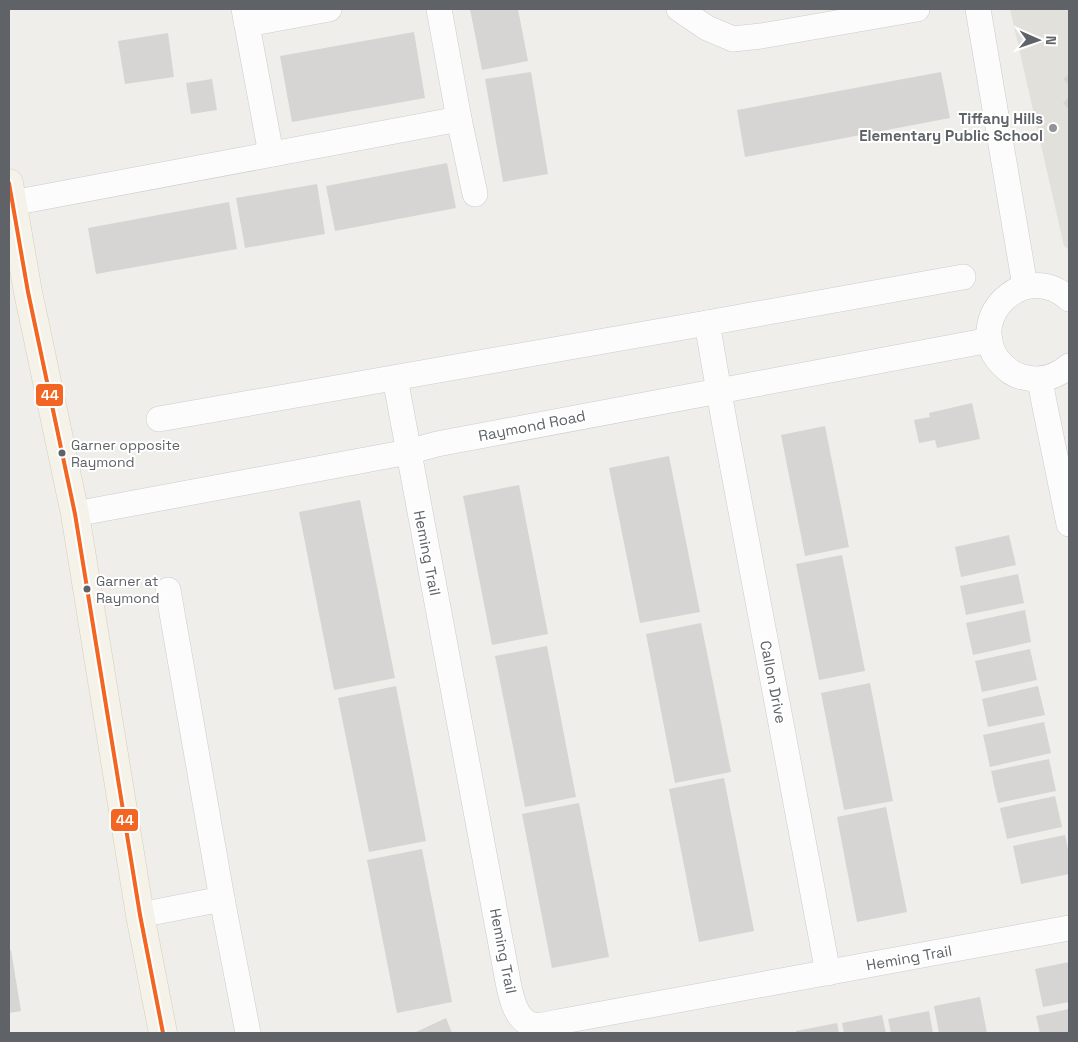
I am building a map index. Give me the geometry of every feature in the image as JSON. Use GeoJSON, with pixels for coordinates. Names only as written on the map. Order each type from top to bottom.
{"type":"FeatureCollection","features":[{"type":"Feature","properties":{"kind":"main road"},"geometry":{"type":"LineString","coordinates":[[11,193],[28,292],[75,514],[140,915],[163,1033]]}},
{"type":"Feature","properties":{"kind":"street"},"geometry":{"type":"LineString","coordinates":[[271,154],[246,17],[329,9]]}},
{"type":"Feature","properties":{"kind":"street"},"geometry":{"type":"LineString","coordinates":[[440,9],[475,194]]}},
{"type":"Feature","properties":{"kind":"street"},"geometry":{"type":"LineString","coordinates":[[679,9],[707,28],[733,39],[761,36],[916,9]]}},
{"type":"Feature","properties":{"kind":"street"},"geometry":{"type":"LineString","coordinates":[[978,9],[1025,286]]}},
{"type":"Feature","properties":{"kind":"street"},"geometry":{"type":"LineString","coordinates":[[11,193],[271,154],[460,118]]}},
{"type":"Feature","properties":{"kind":"street"},"geometry":{"type":"LineString","coordinates":[[159,419],[707,324],[963,277]]}},
{"type":"Feature","properties":{"kind":"street"},"geometry":{"type":"LineString","coordinates":[[1069,299],[1056,289],[1042,285],[1025,286],[1002,299],[994,311],[990,326],[990,340],[995,355],[1004,367],[1018,376],[1040,380],[1062,373],[1069,366]]}},
{"type":"Feature","properties":{"kind":"street","name":"Callon Drive"},"geometry":{"type":"LineString","coordinates":[[707,324],[828,972]]}},
{"type":"Feature","properties":{"kind":"street","name":"Raymond Road"},"geometry":{"type":"LineString","coordinates":[[75,514],[990,340]]}},
{"type":"Feature","properties":{"kind":"street","name":"Heming Trail"},"geometry":{"type":"LineString","coordinates":[[395,378],[513,1002],[517,1011],[524,1019],[531,1024],[545,1024],[1069,928]]}},
{"type":"Feature","properties":{"kind":"street"},"geometry":{"type":"LineString","coordinates":[[1040,380],[1069,524]]}},
{"type":"Feature","properties":{"kind":"street"},"geometry":{"type":"LineString","coordinates":[[168,590],[222,898],[248,1033]]}},
{"type":"Feature","properties":{"kind":"street"},"geometry":{"type":"LineString","coordinates":[[140,915],[222,898]]}},
{"type":"Feature","properties":{"kind":"shaded area","name":"Tiffany Hills Elementary Public School"},"geometry":{"type":"Polygon","coordinates":[[[1010,9],[1069,9],[1069,250],[1064,246],[1010,9]]]}},
{"type":"Feature","properties":{"kind":"building"},"geometry":{"type":"Polygon","coordinates":[[[470,9],[518,9],[528,61],[482,70],[470,9]]]}},
{"type":"Feature","properties":{"kind":"building"},"geometry":{"type":"Polygon","coordinates":[[[414,32],[425,98],[292,122],[280,56],[414,32]]]}},
{"type":"Feature","properties":{"kind":"building"},"geometry":{"type":"Polygon","coordinates":[[[168,33],[174,77],[125,84],[118,41],[168,33]]]}},
{"type":"Feature","properties":{"kind":"building"},"geometry":{"type":"Polygon","coordinates":[[[531,72],[548,174],[503,182],[485,79],[531,72]]]}},
{"type":"Feature","properties":{"kind":"building"},"geometry":{"type":"Polygon","coordinates":[[[941,72],[950,118],[745,157],[737,110],[941,72]]]}},
{"type":"Feature","properties":{"kind":"building"},"geometry":{"type":"Polygon","coordinates":[[[1069,74],[1069,85],[1063,79],[1069,74]]]}},
{"type":"Feature","properties":{"kind":"building"},"geometry":{"type":"Polygon","coordinates":[[[212,79],[217,110],[191,114],[186,83],[212,79]]]}},
{"type":"Feature","properties":{"kind":"building"},"geometry":{"type":"Polygon","coordinates":[[[1069,97],[1069,110],[1063,103],[1069,97]]]}},
{"type":"Feature","properties":{"kind":"building"},"geometry":{"type":"Polygon","coordinates":[[[447,163],[456,208],[335,231],[326,186],[447,163]]]}},
{"type":"Feature","properties":{"kind":"building"},"geometry":{"type":"Polygon","coordinates":[[[317,184],[325,234],[245,248],[236,198],[317,184]]]}},
{"type":"Feature","properties":{"kind":"building"},"geometry":{"type":"Polygon","coordinates":[[[229,202],[237,249],[96,274],[88,228],[229,202]]]}},
{"type":"Feature","properties":{"kind":"building"},"geometry":{"type":"Polygon","coordinates":[[[972,403],[980,439],[937,448],[935,440],[919,443],[914,420],[930,417],[929,413],[972,403]]]}},
{"type":"Feature","properties":{"kind":"building"},"geometry":{"type":"Polygon","coordinates":[[[825,426],[849,547],[805,556],[781,435],[825,426]]]}},
{"type":"Feature","properties":{"kind":"building"},"geometry":{"type":"Polygon","coordinates":[[[669,456],[700,612],[640,623],[609,468],[669,456]]]}},
{"type":"Feature","properties":{"kind":"building"},"geometry":{"type":"Polygon","coordinates":[[[519,485],[548,634],[492,645],[463,496],[519,485]]]}},
{"type":"Feature","properties":{"kind":"building"},"geometry":{"type":"Polygon","coordinates":[[[360,500],[395,678],[334,690],[299,512],[360,500]]]}},
{"type":"Feature","properties":{"kind":"building"},"geometry":{"type":"Polygon","coordinates":[[[1009,535],[1016,565],[961,577],[955,547],[1009,535]]]}},
{"type":"Feature","properties":{"kind":"building"},"geometry":{"type":"Polygon","coordinates":[[[842,555],[865,671],[819,680],[796,564],[842,555]]]}},
{"type":"Feature","properties":{"kind":"building"},"geometry":{"type":"Polygon","coordinates":[[[1018,574],[1024,603],[966,615],[960,586],[1018,574]]]}},
{"type":"Feature","properties":{"kind":"building"},"geometry":{"type":"Polygon","coordinates":[[[1025,610],[1031,642],[973,655],[966,623],[1025,610]]]}},
{"type":"Feature","properties":{"kind":"building"},"geometry":{"type":"Polygon","coordinates":[[[701,623],[731,772],[675,783],[646,634],[701,623]]]}},
{"type":"Feature","properties":{"kind":"building"},"geometry":{"type":"Polygon","coordinates":[[[547,646],[576,797],[525,807],[495,656],[547,646]]]}},
{"type":"Feature","properties":{"kind":"building"},"geometry":{"type":"Polygon","coordinates":[[[1030,649],[1037,680],[982,692],[975,661],[1030,649]]]}},
{"type":"Feature","properties":{"kind":"building"},"geometry":{"type":"Polygon","coordinates":[[[870,683],[893,801],[844,810],[821,693],[870,683]]]}},
{"type":"Feature","properties":{"kind":"building"},"geometry":{"type":"Polygon","coordinates":[[[396,686],[426,841],[369,852],[338,698],[396,686]]]}},
{"type":"Feature","properties":{"kind":"building"},"geometry":{"type":"Polygon","coordinates":[[[1038,686],[1045,715],[988,727],[982,699],[1038,686]]]}},
{"type":"Feature","properties":{"kind":"building"},"geometry":{"type":"Polygon","coordinates":[[[1044,722],[1051,753],[990,767],[983,735],[1044,722]]]}},
{"type":"Feature","properties":{"kind":"building"},"geometry":{"type":"Polygon","coordinates":[[[1049,759],[1056,791],[998,803],[991,771],[1049,759]]]}},
{"type":"Feature","properties":{"kind":"building"},"geometry":{"type":"Polygon","coordinates":[[[724,778],[754,931],[699,942],[669,789],[724,778]]]}},
{"type":"Feature","properties":{"kind":"building"},"geometry":{"type":"Polygon","coordinates":[[[1055,796],[1062,827],[1007,839],[1000,808],[1055,796]]]}},
{"type":"Feature","properties":{"kind":"building"},"geometry":{"type":"Polygon","coordinates":[[[579,803],[609,957],[552,968],[522,814],[579,803]]]}},
{"type":"Feature","properties":{"kind":"building"},"geometry":{"type":"Polygon","coordinates":[[[886,807],[907,912],[857,922],[837,817],[886,807]]]}},
{"type":"Feature","properties":{"kind":"building"},"geometry":{"type":"Polygon","coordinates":[[[1065,835],[1069,854],[1069,874],[1021,884],[1013,846],[1065,835]]]}},
{"type":"Feature","properties":{"kind":"building"},"geometry":{"type":"Polygon","coordinates":[[[422,849],[452,1002],[397,1013],[367,860],[422,849]]]}},
{"type":"Feature","properties":{"kind":"building"},"geometry":{"type":"Polygon","coordinates":[[[11,950],[21,1011],[9,1013],[9,951],[11,950]]]}},
{"type":"Feature","properties":{"kind":"building"},"geometry":{"type":"Polygon","coordinates":[[[1069,962],[1069,1002],[1043,1007],[1035,969],[1069,962]]]}},
{"type":"Feature","properties":{"kind":"building"},"geometry":{"type":"Polygon","coordinates":[[[980,997],[987,1033],[939,1033],[934,1006],[980,997]]]}},
{"type":"Feature","properties":{"kind":"building"},"geometry":{"type":"Polygon","coordinates":[[[1069,1009],[1069,1033],[1040,1033],[1036,1016],[1069,1009]]]}},
{"type":"Feature","properties":{"kind":"building"},"geometry":{"type":"Polygon","coordinates":[[[929,1011],[933,1033],[891,1033],[888,1019],[929,1011]]]}},
{"type":"Feature","properties":{"kind":"building"},"geometry":{"type":"Polygon","coordinates":[[[882,1015],[886,1033],[844,1033],[842,1023],[882,1015]]]}},
{"type":"Feature","properties":{"kind":"building"},"geometry":{"type":"Polygon","coordinates":[[[446,1018],[452,1033],[414,1033],[446,1018]]]}},
{"type":"Feature","properties":{"kind":"building"},"geometry":{"type":"Polygon","coordinates":[[[837,1023],[839,1033],[796,1033],[796,1031],[837,1023]]]}},
{"type":"Feature","properties":{"kind":"transit line","name":"44"},"geometry":{"type":"LineString","coordinates":[[9,183],[28,292],[75,514],[140,915],[163,1033]]}},
{"type":"Feature","properties":{"kind":"place","name":"Tiffany Hills Elementary Public School"},"geometry":{"type":"Point","coordinates":[1053,128]}},
{"type":"Feature","properties":{"kind":"place","name":"Garner opposite Raymond"},"geometry":{"type":"Point","coordinates":[62,453]}},
{"type":"Feature","properties":{"kind":"place","name":"Garner at Raymond"},"geometry":{"type":"Point","coordinates":[87,589]}}]}
